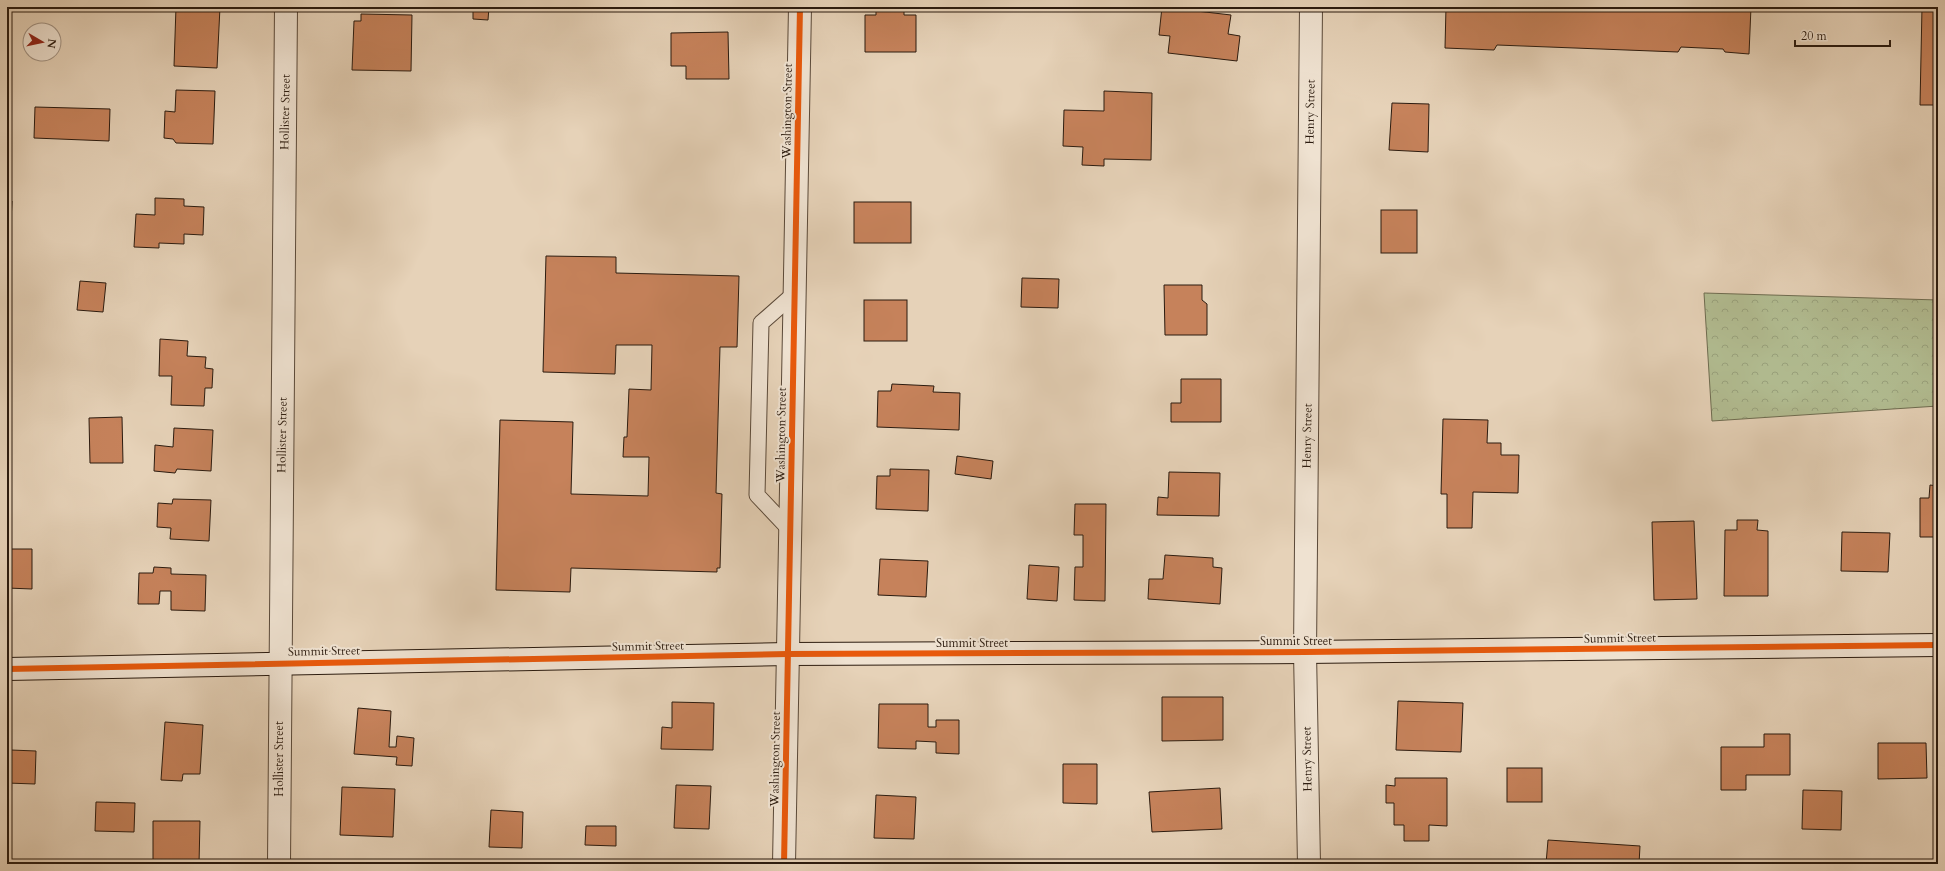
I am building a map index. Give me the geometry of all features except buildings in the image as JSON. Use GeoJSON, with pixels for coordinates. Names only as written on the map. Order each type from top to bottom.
{"type":"FeatureCollection","features":[{"type":"Feature","properties":{"kind":"street","name":"Hollister Street"},"geometry":{"type":"LineString","coordinates":[[279,864],[286,7]]}},
{"type":"Feature","properties":{"kind":"street","name":"Washington Street"},"geometry":{"type":"LineString","coordinates":[[784,864],[800,7]]}},
{"type":"Feature","properties":{"kind":"street","name":"Henry Street"},"geometry":{"type":"LineString","coordinates":[[1309,864],[1305,652],[1311,7]]}},
{"type":"Feature","properties":{"kind":"street","name":"Summit Street"},"geometry":{"type":"LineString","coordinates":[[7,669],[788,654],[1305,652],[1938,645]]}},
{"type":"Feature","properties":{"kind":"lane"},"geometry":{"type":"LineString","coordinates":[[791,531],[757,495],[761,323],[794,294]]}},
{"type":"Feature","properties":{"kind":"green space"},"geometry":{"type":"Polygon","coordinates":[[[1704,293],[1938,300],[1938,406],[1712,421],[1704,293]]]}},
{"type":"Feature","properties":{"kind":"cycle path"},"geometry":{"type":"LineString","coordinates":[[784,864],[800,7]]}},
{"type":"Feature","properties":{"kind":"cycle path"},"geometry":{"type":"LineString","coordinates":[[7,669],[788,654],[1305,652],[1938,645]]}}]}
